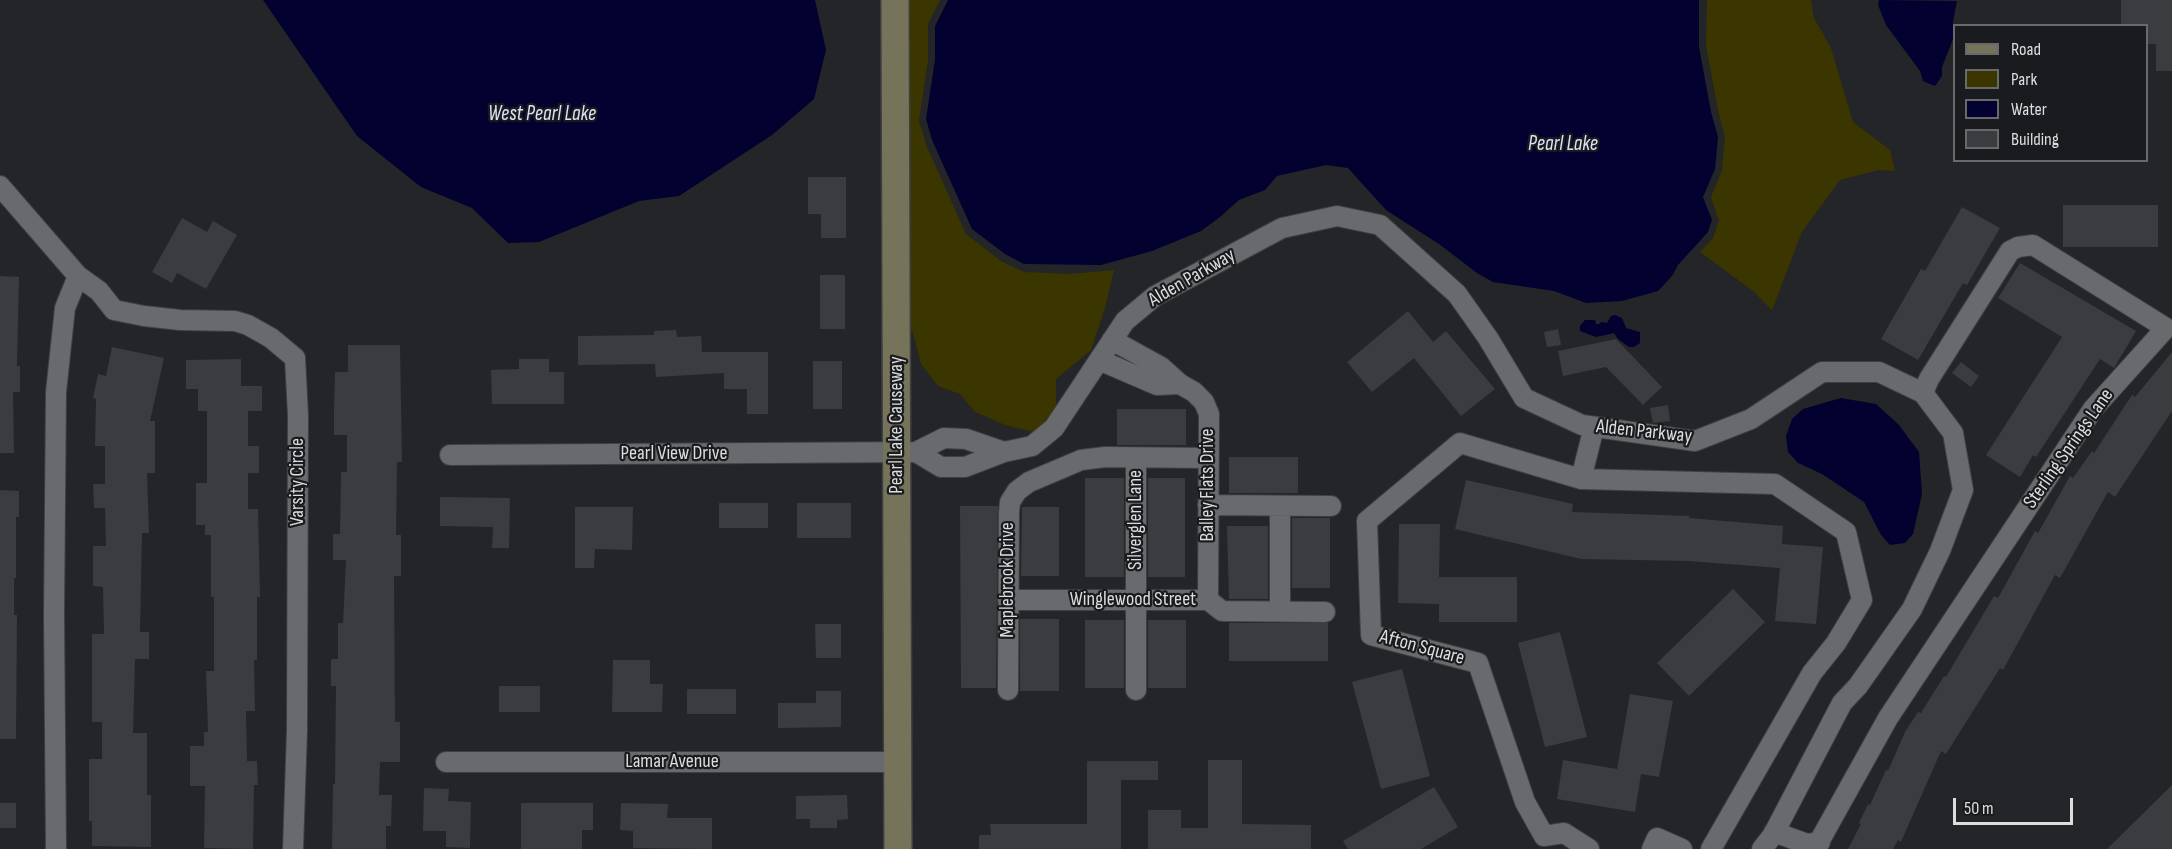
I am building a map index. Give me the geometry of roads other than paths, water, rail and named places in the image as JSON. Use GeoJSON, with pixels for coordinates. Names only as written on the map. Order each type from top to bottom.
{"type":"FeatureCollection","features":[{"type":"Feature","properties":{"kind":"street","name":"Pearl Lake Causeway"},"geometry":{"type":"LineString","coordinates":[[895,0],[907,452],[897,762],[898,849]]}},
{"type":"Feature","properties":{"kind":"street","name":"Varsity Circle"},"geometry":{"type":"LineString","coordinates":[[0,186],[78,276],[99,291],[114,310],[180,320],[235,321],[248,325],[271,338],[295,358],[298,450],[297,730],[293,849]]}},
{"type":"Feature","properties":{"kind":"street","name":"Alden Parkway"},"geometry":{"type":"LineString","coordinates":[[907,452],[941,467],[965,467],[1004,452],[1032,446],[1054,428],[1125,321],[1155,296],[1282,228],[1337,216],[1380,225],[1457,294],[1488,338],[1524,399],[1588,426],[1695,441],[1751,418],[1822,372],[1880,372],[1926,386],[1953,433],[1963,490],[1940,551],[1912,609],[1858,686],[1842,703],[1774,832],[1762,849]]}},
{"type":"Feature","properties":{"kind":"street","name":"Sterling Springs Lane"},"geometry":{"type":"LineString","coordinates":[[1774,832],[1817,846],[1888,718],[2093,409],[2166,328],[2034,245],[2018,247],[2010,251],[1926,386]]}},
{"type":"Feature","properties":{"kind":"street"},"geometry":{"type":"LineString","coordinates":[[56,849],[54,614],[56,392],[65,308],[78,276]]}},
{"type":"Feature","properties":{"kind":"street","name":"Balley Flats Drive"},"geometry":{"type":"LineString","coordinates":[[1112,340],[1161,368],[1194,392],[1204,402],[1209,414],[1208,600]]}},
{"type":"Feature","properties":{"kind":"street"},"geometry":{"type":"LineString","coordinates":[[1099,360],[1157,385],[1180,384]]}},
{"type":"Feature","properties":{"kind":"street"},"geometry":{"type":"LineString","coordinates":[[1575,477],[1588,426]]}},
{"type":"Feature","properties":{"kind":"street"},"geometry":{"type":"LineString","coordinates":[[907,452],[944,438],[966,439],[1004,452]]}},
{"type":"Feature","properties":{"kind":"street","name":"Afton Square"},"geometry":{"type":"LineString","coordinates":[[1588,849],[1564,833],[1544,836],[1525,802],[1479,663],[1371,635],[1367,521],[1460,443],[1575,477],[1775,484],[1846,532],[1862,600],[1836,643],[1812,673],[1711,849]]}},
{"type":"Feature","properties":{"kind":"street","name":"Pearl View Drive"},"geometry":{"type":"LineString","coordinates":[[450,455],[907,452]]}},
{"type":"Feature","properties":{"kind":"street","name":"Maplebrook Drive"},"geometry":{"type":"LineString","coordinates":[[1008,690],[1009,512],[1010,502],[1017,491],[1029,482],[1081,460],[1105,457],[1208,458]]}},
{"type":"Feature","properties":{"kind":"street","name":"Silverglen Lane"},"geometry":{"type":"LineString","coordinates":[[1136,458],[1136,690]]}},
{"type":"Feature","properties":{"kind":"street"},"geometry":{"type":"LineString","coordinates":[[1208,505],[1331,506]]}},
{"type":"Feature","properties":{"kind":"street"},"geometry":{"type":"LineString","coordinates":[[1280,506],[1280,611]]}},
{"type":"Feature","properties":{"kind":"street","name":"Winglewood Street"},"geometry":{"type":"LineString","coordinates":[[1008,600],[1208,600],[1222,610],[1325,612]]}},
{"type":"Feature","properties":{"kind":"street","name":"Lamar Avenue"},"geometry":{"type":"LineString","coordinates":[[446,762],[897,762]]}},
{"type":"Feature","properties":{"kind":"street"},"geometry":{"type":"LineString","coordinates":[[1652,849],[1657,838],[1682,849]]}},
{"type":"Feature","properties":{"kind":"water","name":"West Pearl Lake"},"geometry":{"type":"Polygon","coordinates":[[[263,0],[815,0],[826,50],[814,99],[772,135],[679,196],[639,201],[539,242],[508,243],[472,208],[421,187],[357,136],[263,0]]]}},
{"type":"Feature","properties":{"kind":"water","name":"Pearl Lake"},"geometry":{"type":"Polygon","coordinates":[[[948,0],[1699,0],[1699,47],[1718,137],[1715,169],[1703,197],[1712,220],[1708,232],[1658,291],[1622,301],[1586,303],[1554,291],[1493,282],[1386,210],[1348,168],[1326,165],[1277,176],[1265,190],[1239,200],[1201,231],[1152,251],[1101,265],[1024,264],[1005,254],[972,229],[932,140],[926,119],[935,60],[935,26],[948,0]]]}},
{"type":"Feature","properties":{"kind":"water"},"geometry":{"type":"Polygon","coordinates":[[[1879,0],[1957,1],[1953,21],[1953,39],[1942,67],[1942,76],[1935,86],[1923,81],[1920,71],[1886,25],[1878,5],[1879,0]]]}},
{"type":"Feature","properties":{"kind":"water"},"geometry":{"type":"Polygon","coordinates":[[[1611,316],[1622,318],[1626,328],[1640,332],[1640,343],[1629,347],[1614,333],[1596,337],[1580,331],[1580,326],[1585,320],[1595,320],[1596,324],[1607,323],[1611,316]]]}},
{"type":"Feature","properties":{"kind":"water"},"geometry":{"type":"Polygon","coordinates":[[[1841,398],[1876,404],[1899,425],[1919,452],[1922,494],[1913,534],[1905,543],[1890,545],[1881,535],[1864,502],[1822,474],[1798,463],[1788,452],[1786,436],[1792,419],[1803,409],[1841,398]]]}}]}
